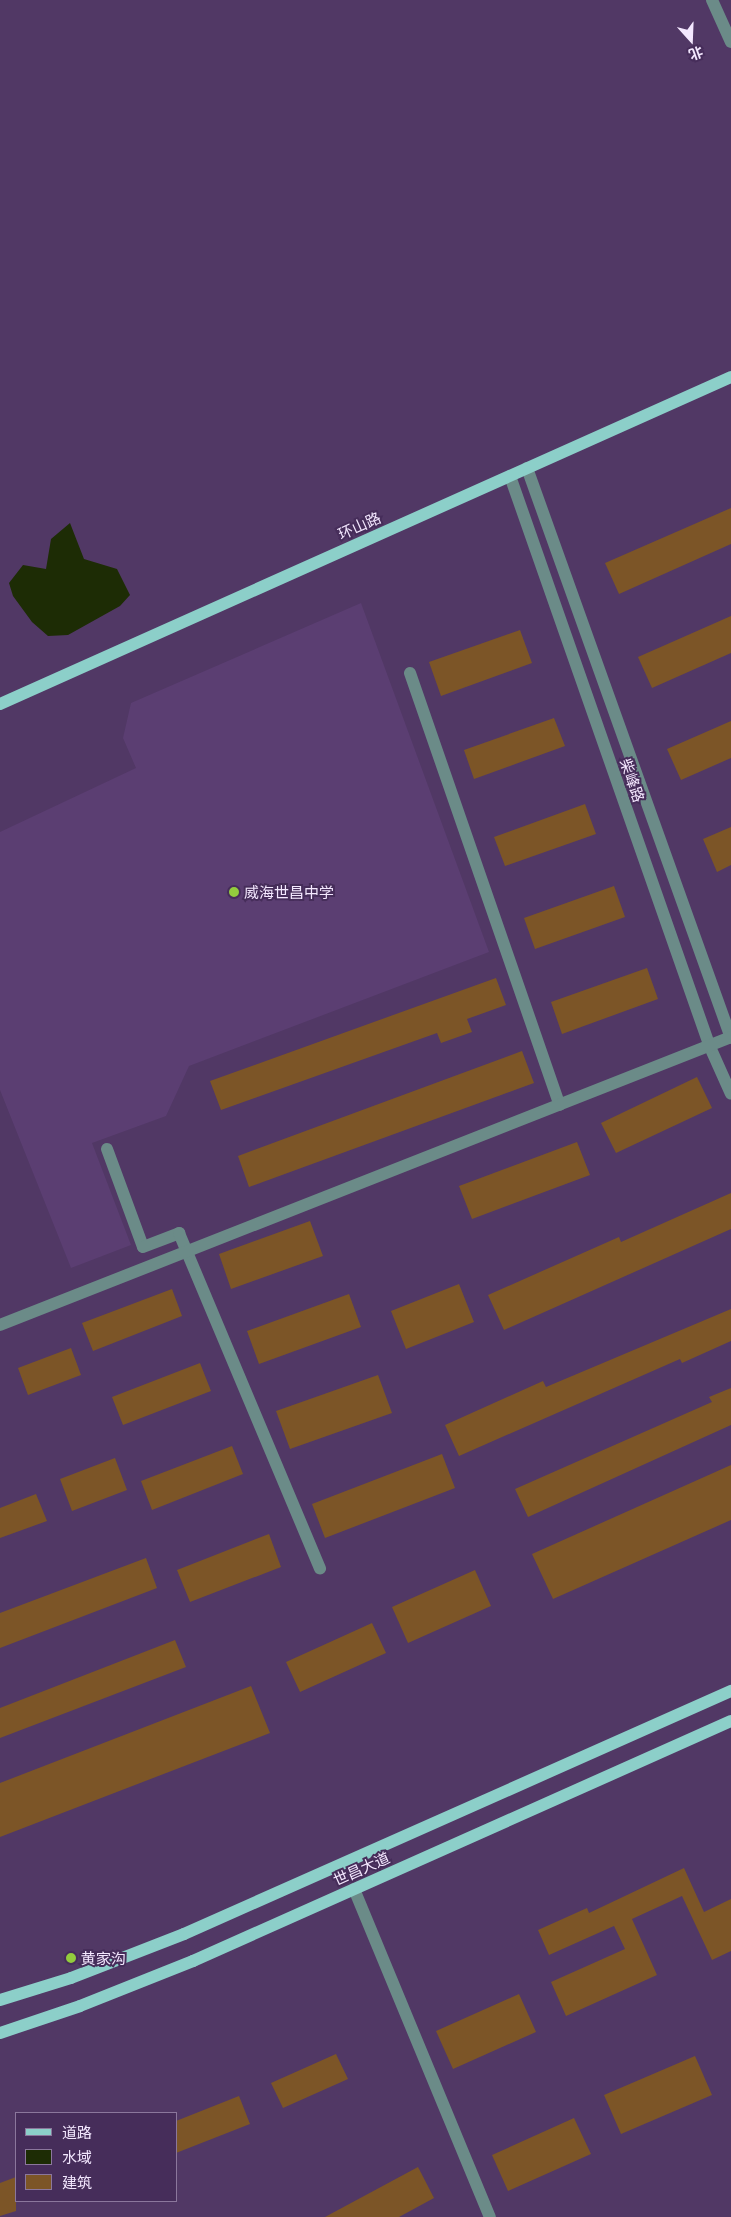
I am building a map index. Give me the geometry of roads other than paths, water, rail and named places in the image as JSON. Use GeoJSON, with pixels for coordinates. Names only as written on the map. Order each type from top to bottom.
{"type":"FeatureCollection","features":[{"type":"Feature","properties":{"kind":"main road","name":"环山路"},"geometry":{"type":"LineString","coordinates":[[0,704],[731,376]]}},
{"type":"Feature","properties":{"kind":"main road","name":"世昌大道"},"geometry":{"type":"LineString","coordinates":[[0,2000],[71,1978],[184,1934],[731,1691]]}},
{"type":"Feature","properties":{"kind":"main road","name":"世昌大道"},"geometry":{"type":"LineString","coordinates":[[0,2033],[80,2006],[193,1961],[731,1720]]}},
{"type":"Feature","properties":{"kind":"street"},"geometry":{"type":"LineString","coordinates":[[712,0],[731,42]]}},
{"type":"Feature","properties":{"kind":"street","name":"柴峰路"},"geometry":{"type":"LineString","coordinates":[[527,468],[731,1038]]}},
{"type":"Feature","properties":{"kind":"street","name":"柴峰路"},"geometry":{"type":"LineString","coordinates":[[510,476],[710,1047],[731,1094]]}},
{"type":"Feature","properties":{"kind":"street"},"geometry":{"type":"LineString","coordinates":[[410,673],[560,1105]]}},
{"type":"Feature","properties":{"kind":"street"},"geometry":{"type":"LineString","coordinates":[[0,1325],[186,1249],[731,1038]]}},
{"type":"Feature","properties":{"kind":"street"},"geometry":{"type":"LineString","coordinates":[[107,1149],[143,1247],[179,1233],[320,1569]]}},
{"type":"Feature","properties":{"kind":"street"},"geometry":{"type":"LineString","coordinates":[[354,1889],[490,2217]]}},
{"type":"Feature","properties":{"kind":"water"},"geometry":{"type":"Polygon","coordinates":[[[70,523],[84,559],[117,569],[130,595],[120,606],[68,635],[48,636],[32,622],[13,596],[9,583],[23,565],[46,569],[51,539],[70,523]]]}},
{"type":"Feature","properties":{"kind":"place","name":"威海世昌中学"},"geometry":{"type":"Point","coordinates":[234,892]}},
{"type":"Feature","properties":{"kind":"place","name":"黄家沟"},"geometry":{"type":"Point","coordinates":[71,1958]}}]}
